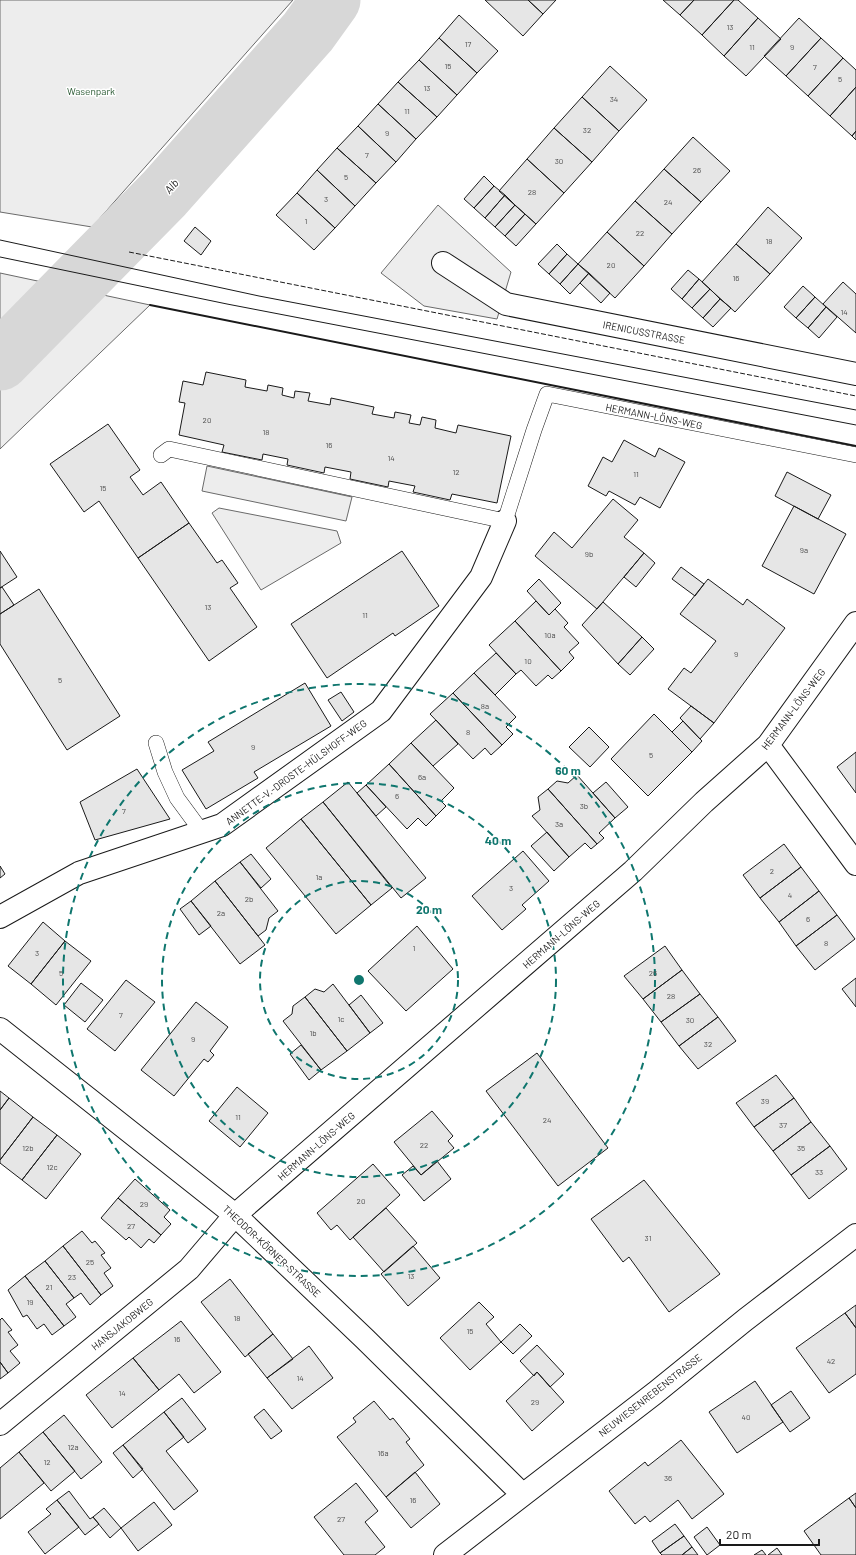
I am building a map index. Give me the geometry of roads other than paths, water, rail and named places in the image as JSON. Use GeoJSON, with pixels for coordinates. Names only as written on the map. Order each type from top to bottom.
{"type":"FeatureCollection","features":[{"type":"Feature","properties":{"kind":"street","name":"IRENICUSSTRASSE"},"geometry":{"type":"LineString","coordinates":[[443,263],[506,304],[856,374]]}},
{"type":"Feature","properties":{"kind":"street","name":"ANNETTE-V.-DROSTE-HÜLSHOFF-WEG"},"geometry":{"type":"LineString","coordinates":[[0,917],[79,873],[222,825],[381,712],[481,577],[505,521]]}},
{"type":"Feature","properties":{"kind":"street","name":"HERMANN-LÖNS-WEG"},"geometry":{"type":"LineString","coordinates":[[235,1215],[633,872],[704,802],[768,745],[855,627]]}},
{"type":"Feature","properties":{"kind":"street"},"geometry":{"type":"LineString","coordinates":[[768,745],[856,864]]}},
{"type":"Feature","properties":{"kind":"street","name":"THEODOR-KÖRNER-STRASSE"},"geometry":{"type":"LineString","coordinates":[[1,1032],[235,1215],[365,1339],[522,1494]]}},
{"type":"Feature","properties":{"kind":"street","name":"HANSJAKOBWEG"},"geometry":{"type":"LineString","coordinates":[[0,1424],[189,1270],[235,1215]]}},
{"type":"Feature","properties":{"kind":"street","name":"NEUWIESENREBENSTRASSE"},"geometry":{"type":"LineString","coordinates":[[445,1555],[856,1235]]}},
{"type":"Feature","properties":{"kind":"lane","name":"HERMANN-LÖNS-WEG"},"geometry":{"type":"LineString","coordinates":[[547,394],[856,454]]}},
{"type":"Feature","properties":{"kind":"lane","name":"ANNETTE-V.-DROSTE-HÜLSHOFF-WEG"},"geometry":{"type":"LineString","coordinates":[[505,521],[547,394]]}},
{"type":"Feature","properties":{"kind":"lane"},"geometry":{"type":"LineString","coordinates":[[160,454],[169,449],[505,521]]}},
{"type":"Feature","properties":{"kind":"lane"},"geometry":{"type":"LineString","coordinates":[[156,743],[165,772],[177,798],[202,832]]}},
{"type":"Feature","properties":{"kind":"waterway","name":"Alb"},"geometry":{"type":"LineString","coordinates":[[0,361],[164,194],[308,32],[331,0]]}},
{"type":"Feature","properties":{"kind":"tram line"},"geometry":{"type":"LineString","coordinates":[[0,240],[259,296],[856,410]]}},
{"type":"Feature","properties":{"kind":"tram line"},"geometry":{"type":"LineString","coordinates":[[0,257],[227,304],[856,425]]}},
{"type":"Feature","properties":{"kind":"park label","name":"Wasenpark"},"geometry":{"type":"Point","coordinates":[91,91]}}]}
